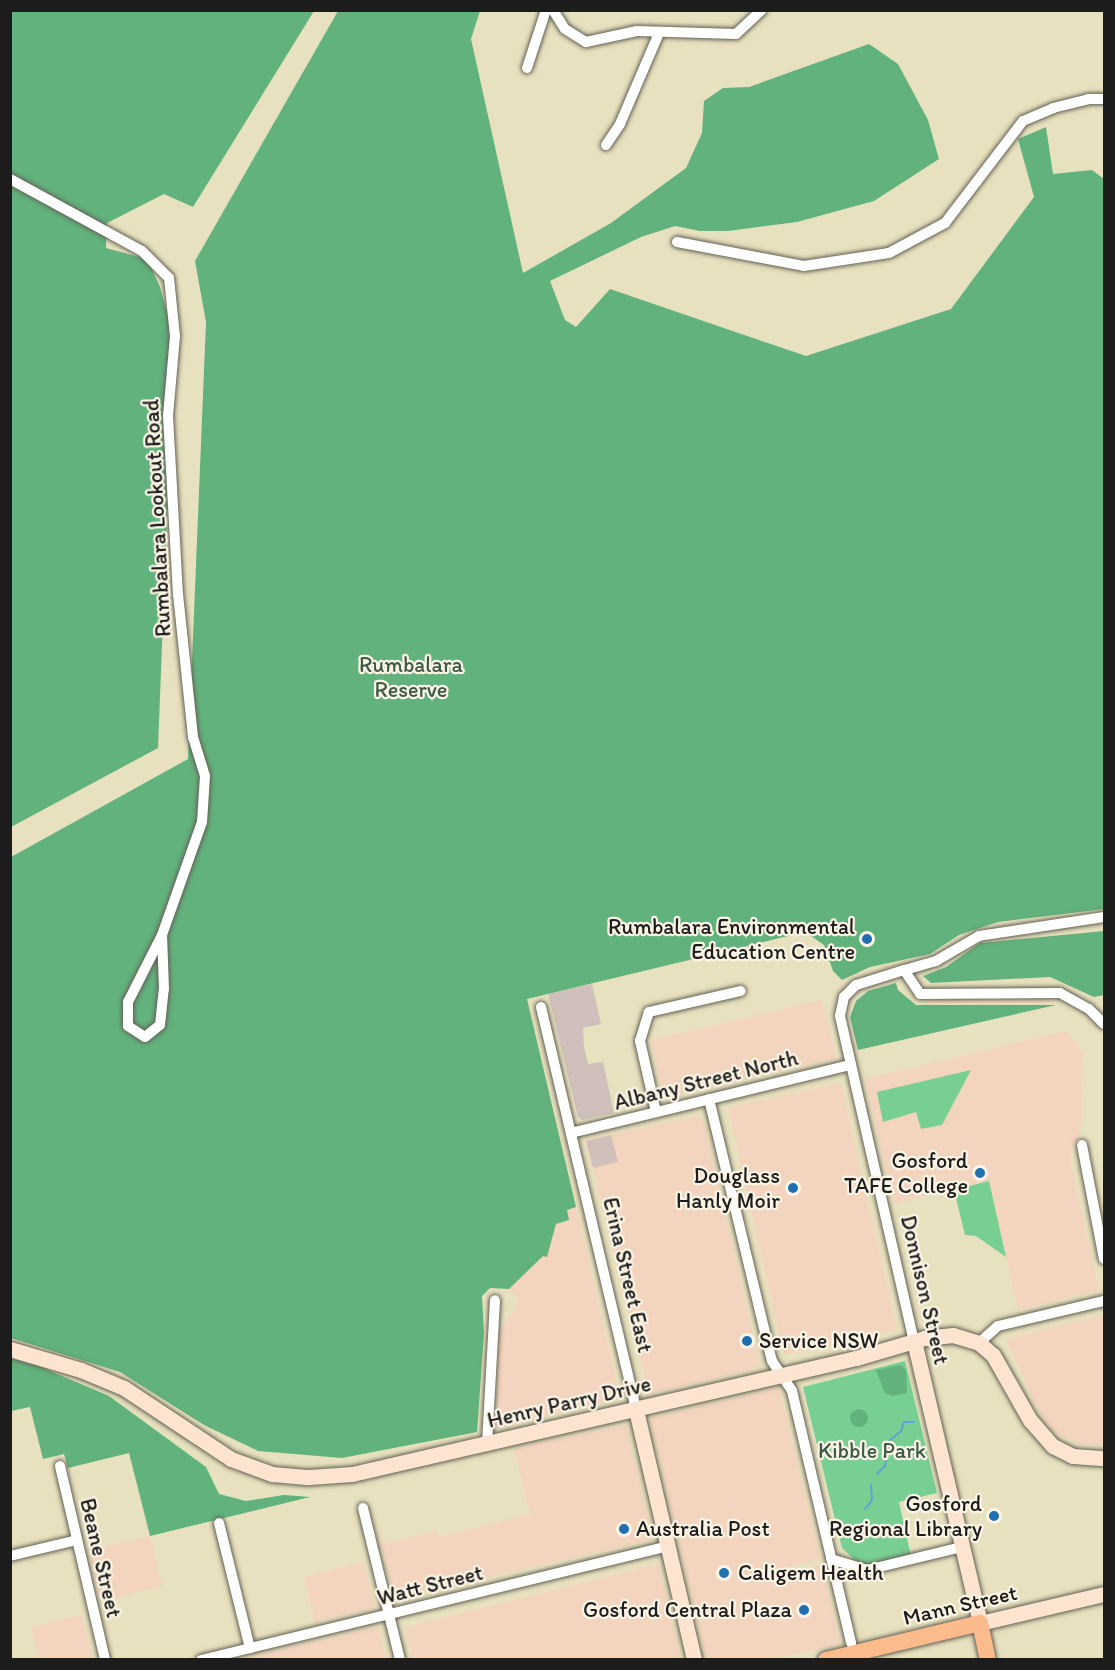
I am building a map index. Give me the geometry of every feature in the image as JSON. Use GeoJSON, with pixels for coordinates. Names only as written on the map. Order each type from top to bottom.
{"type":"FeatureCollection","features":[{"type":"Feature","properties":{"kind":"main road","name":"Henry Parry Drive"},"geometry":{"type":"LineString","coordinates":[[10,1350],[81,1370],[124,1388],[231,1459],[272,1474],[309,1478],[352,1474],[487,1444],[782,1376],[914,1341],[953,1335],[979,1343]]}},
{"type":"Feature","properties":{"kind":"main road","name":"Donnison Street"},"geometry":{"type":"LineString","coordinates":[[914,1341],[988,1659]]}},
{"type":"Feature","properties":{"kind":"main road"},"geometry":{"type":"LineString","coordinates":[[979,1343],[999,1363],[1044,1439],[1073,1456],[1104,1458]]}},
{"type":"Feature","properties":{"kind":"main road","name":"Erina Street East"},"geometry":{"type":"LineString","coordinates":[[636,1410],[694,1659]]}},
{"type":"Feature","properties":{"kind":"main road","name":"Mann Street"},"geometry":{"type":"LineString","coordinates":[[826,1659],[1104,1594]]}},
{"type":"Feature","properties":{"kind":"street"},"geometry":{"type":"LineString","coordinates":[[527,68],[546,10]]}},
{"type":"Feature","properties":{"kind":"street"},"geometry":{"type":"LineString","coordinates":[[553,10],[565,28],[586,42],[637,31],[736,34],[762,10]]}},
{"type":"Feature","properties":{"kind":"street"},"geometry":{"type":"LineString","coordinates":[[606,145],[620,124],[659,33]]}},
{"type":"Feature","properties":{"kind":"street"},"geometry":{"type":"LineString","coordinates":[[677,242],[804,266],[889,253],[945,223],[1023,121],[1053,108],[1088,99],[1104,99]]}},
{"type":"Feature","properties":{"kind":"street","name":"Rumbalara Lookout Road"},"geometry":{"type":"LineString","coordinates":[[10,179],[142,251],[169,278],[175,336],[168,416],[178,594],[193,737],[205,776],[202,822],[162,935],[128,1002],[128,1026],[145,1037],[160,1025],[164,989],[162,935]]}},
{"type":"Feature","properties":{"kind":"street","name":"Donnison Street"},"geometry":{"type":"LineString","coordinates":[[914,1341],[840,1016],[844,997],[863,980],[936,961],[980,936],[1104,917]]}},
{"type":"Feature","properties":{"kind":"street"},"geometry":{"type":"LineString","coordinates":[[904,970],[920,994],[1060,993],[1089,1010],[1104,1024]]}},
{"type":"Feature","properties":{"kind":"street"},"geometry":{"type":"LineString","coordinates":[[656,1112],[640,1041],[649,1012],[741,991]]}},
{"type":"Feature","properties":{"kind":"street","name":"Erina Street East"},"geometry":{"type":"LineString","coordinates":[[541,1007],[636,1410]]}},
{"type":"Feature","properties":{"kind":"street","name":"Albany Street North"},"geometry":{"type":"LineString","coordinates":[[571,1133],[850,1065]]}},
{"type":"Feature","properties":{"kind":"street"},"geometry":{"type":"LineString","coordinates":[[709,1099],[770,1352],[792,1390],[851,1643]]}},
{"type":"Feature","properties":{"kind":"street"},"geometry":{"type":"LineString","coordinates":[[1082,1145],[1104,1259]]}},
{"type":"Feature","properties":{"kind":"street"},"geometry":{"type":"LineString","coordinates":[[487,1444],[495,1300]]}},
{"type":"Feature","properties":{"kind":"street"},"geometry":{"type":"LineString","coordinates":[[979,1343],[998,1326],[1104,1301]]}},
{"type":"Feature","properties":{"kind":"street","name":"Beane Street"},"geometry":{"type":"LineString","coordinates":[[60,1466],[105,1659]]}},
{"type":"Feature","properties":{"kind":"street"},"geometry":{"type":"LineString","coordinates":[[363,1508],[400,1659]]}},
{"type":"Feature","properties":{"kind":"street"},"geometry":{"type":"LineString","coordinates":[[219,1523],[250,1648]]}},
{"type":"Feature","properties":{"kind":"street"},"geometry":{"type":"LineString","coordinates":[[10,1556],[77,1540]]}},
{"type":"Feature","properties":{"kind":"street","name":"Watt Street"},"geometry":{"type":"LineString","coordinates":[[201,1659],[389,1616],[668,1546]]}},
{"type":"Feature","properties":{"kind":"street"},"geometry":{"type":"LineString","coordinates":[[831,1559],[867,1570],[962,1547]]}},
{"type":"Feature","properties":{"kind":"shaded area"},"geometry":{"type":"Polygon","coordinates":[[[592,984],[601,1024],[583,1028],[584,1047],[588,1064],[603,1062],[614,1113],[582,1120],[578,1117],[548,994],[592,984]]]}},
{"type":"Feature","properties":{"kind":"shaded area"},"geometry":{"type":"Polygon","coordinates":[[[822,1000],[836,1058],[664,1098],[651,1040],[822,1000]]]}},
{"type":"Feature","properties":{"kind":"shaded area","name":"Gosford TAFE College"},"geometry":{"type":"Polygon","coordinates":[[[1067,1031],[1083,1052],[1080,1138],[1071,1147],[1071,1165],[1099,1290],[1018,1310],[989,1181],[894,1204],[865,1079],[1067,1031]]]}},
{"type":"Feature","properties":{"kind":"shaded area"},"geometry":{"type":"Polygon","coordinates":[[[841,1083],[897,1330],[784,1355],[728,1108],[841,1083]]]}},
{"type":"Feature","properties":{"kind":"shaded area"},"geometry":{"type":"Polygon","coordinates":[[[698,1116],[703,1119],[760,1365],[758,1368],[649,1394],[586,1140],[698,1116]]]}},
{"type":"Feature","properties":{"kind":"shaded area"},"geometry":{"type":"Polygon","coordinates":[[[611,1135],[618,1162],[593,1168],[586,1141],[611,1135]]]}},
{"type":"Feature","properties":{"kind":"shaded area"},"geometry":{"type":"Polygon","coordinates":[[[576,1207],[620,1398],[496,1429],[498,1331],[516,1310],[517,1298],[509,1289],[543,1256],[547,1256],[556,1224],[567,1210],[576,1207]]]}},
{"type":"Feature","properties":{"kind":"shaded area"},"geometry":{"type":"Polygon","coordinates":[[[1104,1315],[1104,1445],[1082,1445],[1053,1431],[1038,1410],[1006,1339],[1104,1315]]]}},
{"type":"Feature","properties":{"kind":"shaded area"},"geometry":{"type":"Polygon","coordinates":[[[779,1388],[820,1559],[744,1577],[745,1584],[822,1565],[840,1644],[772,1659],[706,1659],[650,1418],[779,1388]]]}},
{"type":"Feature","properties":{"kind":"shaded area"},"geometry":{"type":"Polygon","coordinates":[[[626,1425],[653,1539],[395,1599],[381,1544],[437,1531],[439,1537],[530,1514],[514,1448],[626,1425]]]}},
{"type":"Feature","properties":{"kind":"shaded area"},"geometry":{"type":"Polygon","coordinates":[[[150,1536],[162,1586],[100,1601],[88,1551],[150,1536]]]}},
{"type":"Feature","properties":{"kind":"shaded area"},"geometry":{"type":"Polygon","coordinates":[[[364,1562],[375,1608],[315,1622],[304,1577],[364,1562]]]}},
{"type":"Feature","properties":{"kind":"shaded area"},"geometry":{"type":"Polygon","coordinates":[[[659,1564],[681,1659],[412,1659],[405,1627],[659,1564]]]}},
{"type":"Feature","properties":{"kind":"shaded area"},"geometry":{"type":"Polygon","coordinates":[[[82,1615],[93,1659],[39,1659],[31,1627],[82,1615]]]}},
{"type":"Feature","properties":{"kind":"shaded area"},"geometry":{"type":"Polygon","coordinates":[[[378,1627],[386,1659],[246,1659],[246,1658],[378,1627]]]}},
{"type":"Feature","properties":{"kind":"green space"},"geometry":{"type":"Polygon","coordinates":[[[11,11],[314,11],[193,207],[164,194],[107,223],[106,248],[147,259],[160,287],[174,338],[158,748],[11,827],[11,11]]]}},
{"type":"Feature","properties":{"kind":"green space","name":"Rumbalara Reserve"},"geometry":{"type":"Polygon","coordinates":[[[338,11],[480,11],[471,39],[523,273],[611,223],[686,168],[702,133],[704,101],[723,88],[749,87],[869,44],[898,64],[928,120],[939,159],[874,201],[797,222],[728,231],[700,231],[675,226],[641,237],[550,281],[565,320],[576,327],[610,289],[806,356],[951,309],[1034,197],[1018,139],[1046,127],[1053,174],[1092,170],[1104,179],[1104,909],[998,922],[959,935],[930,954],[870,967],[842,980],[833,971],[824,945],[805,932],[527,999],[576,1207],[567,1210],[569,1220],[556,1224],[547,1257],[543,1256],[509,1289],[490,1288],[482,1296],[484,1333],[477,1432],[342,1458],[258,1451],[204,1425],[120,1372],[11,1338],[11,857],[188,759],[206,322],[195,261],[338,11]]]}},
{"type":"Feature","properties":{"kind":"green space"},"geometry":{"type":"Polygon","coordinates":[[[1104,931],[1104,995],[1094,997],[1050,977],[931,983],[923,976],[946,967],[980,943],[1104,931]]]}},
{"type":"Feature","properties":{"kind":"green space"},"geometry":{"type":"Polygon","coordinates":[[[896,983],[898,990],[916,1005],[1056,1005],[858,1050],[850,1017],[856,1001],[868,991],[896,983]]]}},
{"type":"Feature","properties":{"kind":"green space"},"geometry":{"type":"Polygon","coordinates":[[[971,1070],[942,1125],[921,1129],[916,1112],[883,1122],[877,1092],[971,1070]]]}},
{"type":"Feature","properties":{"kind":"green space"},"geometry":{"type":"Polygon","coordinates":[[[989,1181],[1006,1257],[976,1236],[965,1235],[954,1190],[989,1181]]]}},
{"type":"Feature","properties":{"kind":"green space"},"geometry":{"type":"Polygon","coordinates":[[[10,1358],[41,1367],[109,1396],[206,1467],[219,1494],[246,1501],[284,1495],[310,1497],[150,1536],[129,1453],[68,1468],[64,1454],[43,1459],[30,1407],[11,1411],[10,1358]]]}},
{"type":"Feature","properties":{"kind":"green space","name":"Kibble Park"},"geometry":{"type":"Polygon","coordinates":[[[905,1361],[937,1493],[899,1502],[911,1556],[869,1567],[860,1565],[842,1548],[803,1387],[905,1361]]]}},
{"type":"Feature","properties":{"kind":"green space"},"geometry":{"type":"Polygon","coordinates":[[[901,1365],[906,1370],[907,1393],[893,1396],[885,1393],[876,1370],[901,1365]]]}},
{"type":"Feature","properties":{"kind":"green space"},"geometry":{"type":"Polygon","coordinates":[[[859,1409],[865,1412],[868,1418],[865,1424],[859,1427],[853,1424],[850,1418],[853,1412],[859,1409]]]}},
{"type":"Feature","properties":{"kind":"waterway"},"geometry":{"type":"LineString","coordinates":[[877,1474],[885,1466],[890,1440],[901,1431],[904,1422],[914,1422]]}},
{"type":"Feature","properties":{"kind":"waterway"},"geometry":{"type":"LineString","coordinates":[[865,1509],[872,1500],[871,1485]]}},
{"type":"Feature","properties":{"kind":"place","name":"Rumbalara Environmental Education Centre"},"geometry":{"type":"Point","coordinates":[867,939]}},
{"type":"Feature","properties":{"kind":"place","name":"Gosford TAFE College"},"geometry":{"type":"Point","coordinates":[980,1173]}},
{"type":"Feature","properties":{"kind":"place","name":"Douglass Hanly Moir"},"geometry":{"type":"Point","coordinates":[793,1188]}},
{"type":"Feature","properties":{"kind":"place","name":"Service NSW"},"geometry":{"type":"Point","coordinates":[747,1341]}},
{"type":"Feature","properties":{"kind":"place","name":"Gosford Regional Library"},"geometry":{"type":"Point","coordinates":[994,1516]}},
{"type":"Feature","properties":{"kind":"place","name":"Australia Post"},"geometry":{"type":"Point","coordinates":[624,1529]}},
{"type":"Feature","properties":{"kind":"place","name":"Caligem Health"},"geometry":{"type":"Point","coordinates":[724,1573]}},
{"type":"Feature","properties":{"kind":"place","name":"Gosford Central Plaza"},"geometry":{"type":"Point","coordinates":[804,1610]}}]}
